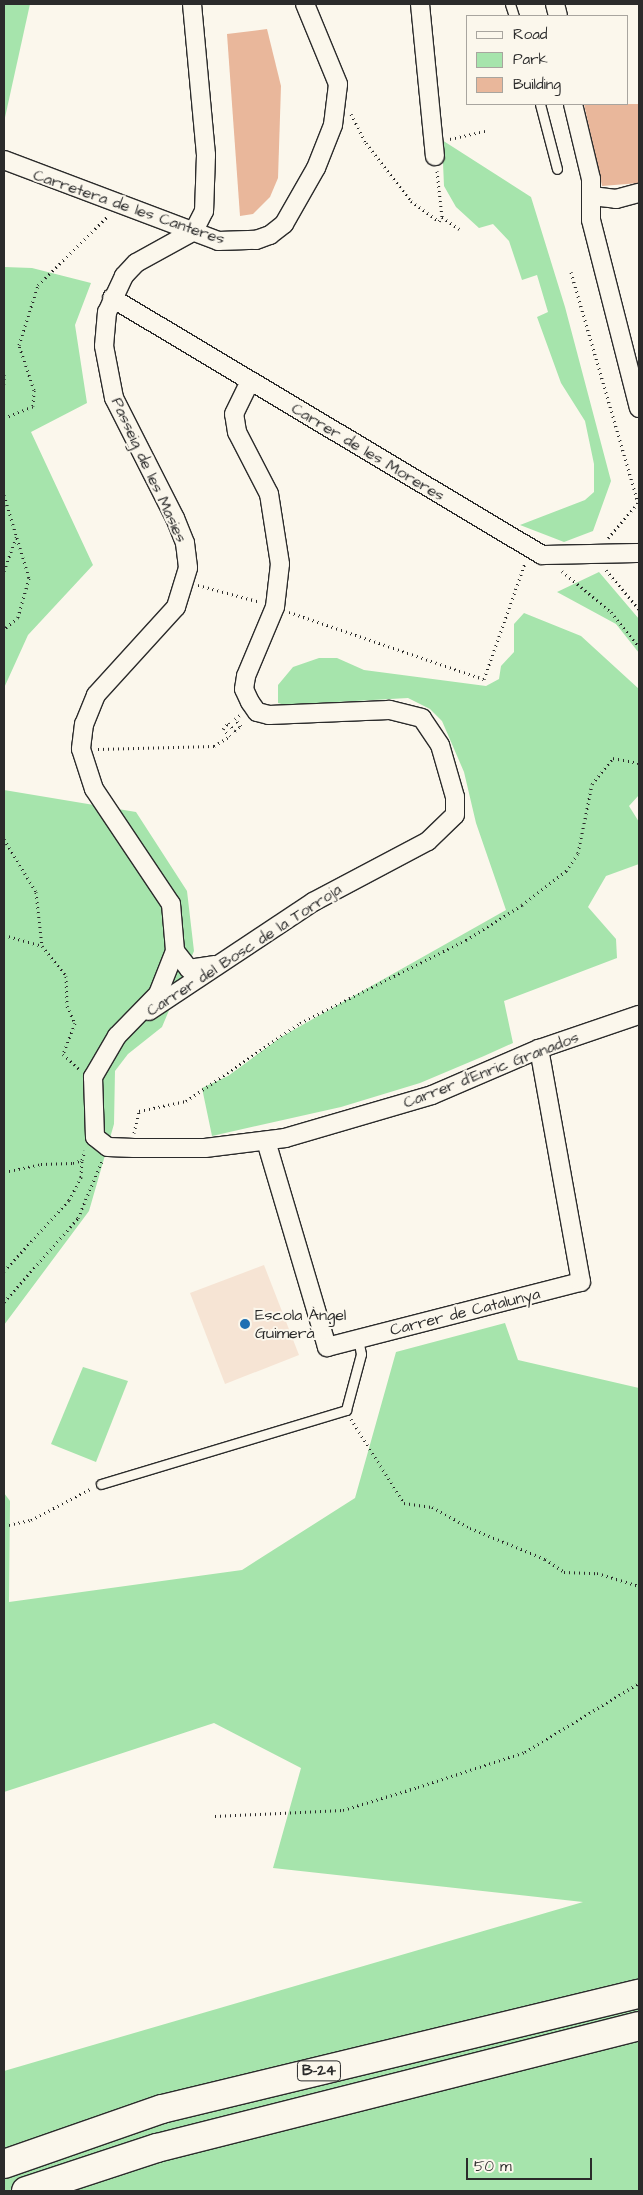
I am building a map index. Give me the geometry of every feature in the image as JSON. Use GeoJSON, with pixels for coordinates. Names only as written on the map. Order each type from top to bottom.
{"type":"FeatureCollection","features":[{"type":"Feature","properties":{"kind":"highway","name":"B-24"},"geometry":{"type":"LineString","coordinates":[[4,2164],[162,2109],[639,1994]]}},
{"type":"Feature","properties":{"kind":"highway","name":"B-24"},"geometry":{"type":"LineString","coordinates":[[26,2191],[157,2148],[639,2026]]}},
{"type":"Feature","properties":{"kind":"street"},"geometry":{"type":"LineString","coordinates":[[192,4],[207,186],[204,211],[194,231]]}},
{"type":"Feature","properties":{"kind":"street","name":"Carretera de les Canteres"},"geometry":{"type":"LineString","coordinates":[[4,160],[194,231],[232,242],[256,240],[284,224],[316,168],[333,125],[338,84],[305,4]]}},
{"type":"Feature","properties":{"kind":"street"},"geometry":{"type":"LineString","coordinates":[[420,4],[438,148]]}},
{"type":"Feature","properties":{"kind":"street"},"geometry":{"type":"LineString","coordinates":[[573,105],[592,196],[591,220],[639,408]]}},
{"type":"Feature","properties":{"kind":"street"},"geometry":{"type":"LineString","coordinates":[[592,196],[616,199],[639,193]]}},
{"type":"Feature","properties":{"kind":"street","name":"Passeig de les Masies"},"geometry":{"type":"LineString","coordinates":[[138,1018],[158,994],[175,951],[171,904],[94,789],[81,749],[84,724],[96,695],[176,607],[188,568],[185,543],[175,518],[114,398],[104,346],[112,298],[136,263],[194,231]]}},
{"type":"Feature","properties":{"kind":"street","name":"Carrer de les Moreres"},"geometry":{"type":"LineString","coordinates":[[112,298],[536,552],[604,556],[639,553]]}},
{"type":"Feature","properties":{"kind":"street"},"geometry":{"type":"LineString","coordinates":[[250,382],[234,414],[237,432],[269,494],[277,522],[275,607],[246,676],[244,689],[257,712]]}},
{"type":"Feature","properties":{"kind":"street","name":"Carrer del Bosc de la Torroja"},"geometry":{"type":"LineString","coordinates":[[138,1018],[195,984],[221,962],[313,902],[428,842],[454,815],[455,797],[440,745],[422,718],[389,710],[284,716],[257,712]]}},
{"type":"Feature","properties":{"kind":"street"},"geometry":{"type":"LineString","coordinates":[[175,951],[189,969],[221,962]]}},
{"type":"Feature","properties":{"kind":"street","name":"Carrer d'Enric Granados"},"geometry":{"type":"LineString","coordinates":[[101,1142],[205,1148],[266,1141],[432,1095],[538,1049],[639,1015]]}},
{"type":"Feature","properties":{"kind":"street"},"geometry":{"type":"LineString","coordinates":[[101,1142],[93,1077],[117,1036],[138,1018]]}},
{"type":"Feature","properties":{"kind":"street","name":"Carrer de Catalunya"},"geometry":{"type":"LineString","coordinates":[[266,1141],[327,1347],[581,1282],[538,1049]]}},
{"type":"Feature","properties":{"kind":"lane"},"geometry":{"type":"LineString","coordinates":[[540,105],[557,169]]}},
{"type":"Feature","properties":{"kind":"lane"},"geometry":{"type":"LineString","coordinates":[[101,1484],[346,1410],[361,1354],[358,1339]]}},
{"type":"Feature","properties":{"kind":"path"},"geometry":{"type":"LineString","coordinates":[[338,84],[366,143],[384,168],[424,213],[439,221],[442,217]]}},
{"type":"Feature","properties":{"kind":"path"},"geometry":{"type":"LineString","coordinates":[[442,217],[438,148],[485,131]]}},
{"type":"Feature","properties":{"kind":"path"},"geometry":{"type":"LineString","coordinates":[[4,418],[33,406],[34,390],[19,345],[38,285],[119,204]]}},
{"type":"Feature","properties":{"kind":"path"},"geometry":{"type":"LineString","coordinates":[[442,217],[459,229]]}},
{"type":"Feature","properties":{"kind":"path"},"geometry":{"type":"LineString","coordinates":[[571,272],[638,502],[604,542],[606,569],[639,610]]}},
{"type":"Feature","properties":{"kind":"path"},"geometry":{"type":"LineString","coordinates":[[4,374],[4,384]]}},
{"type":"Feature","properties":{"kind":"path"},"geometry":{"type":"LineString","coordinates":[[4,495],[18,534],[28,578],[18,617],[4,628]]}},
{"type":"Feature","properties":{"kind":"path"},"geometry":{"type":"LineString","coordinates":[[4,571],[18,534]]}},
{"type":"Feature","properties":{"kind":"path"},"geometry":{"type":"LineString","coordinates":[[310,619],[484,679],[536,552],[611,612],[639,647]]}},
{"type":"Feature","properties":{"kind":"path"},"geometry":{"type":"LineString","coordinates":[[202,586],[275,607]]}},
{"type":"Feature","properties":{"kind":"path"},"geometry":{"type":"LineString","coordinates":[[81,749],[214,746],[230,736],[223,729],[228,723],[235,731],[241,726],[235,719],[239,714],[246,721],[257,712]]}},
{"type":"Feature","properties":{"kind":"path"},"geometry":{"type":"LineString","coordinates":[[134,1133],[139,1111],[186,1102],[300,1023],[466,940],[522,905],[566,871],[578,853],[592,784],[613,758],[639,763]]}},
{"type":"Feature","properties":{"kind":"path"},"geometry":{"type":"LineString","coordinates":[[4,839],[36,892],[42,946],[66,976],[67,1006],[75,1023],[63,1054],[68,1062],[93,1077]]}},
{"type":"Feature","properties":{"kind":"path"},"geometry":{"type":"LineString","coordinates":[[4,935],[42,946]]}},
{"type":"Feature","properties":{"kind":"path"},"geometry":{"type":"LineString","coordinates":[[4,1271],[69,1200],[80,1177],[87,1142],[101,1142],[78,1218],[4,1302]]}},
{"type":"Feature","properties":{"kind":"path"},"geometry":{"type":"LineString","coordinates":[[4,1172],[82,1160]]}},
{"type":"Feature","properties":{"kind":"path"},"geometry":{"type":"LineString","coordinates":[[346,1410],[404,1503],[432,1507],[470,1528],[545,1559],[564,1572],[597,1573],[639,1586]]}},
{"type":"Feature","properties":{"kind":"path"},"geometry":{"type":"LineString","coordinates":[[4,1526],[31,1520],[101,1484]]}},
{"type":"Feature","properties":{"kind":"path"},"geometry":{"type":"LineString","coordinates":[[215,1816],[343,1810],[418,1787],[525,1752],[639,1683]]}},
{"type":"Feature","properties":{"kind":"shaded area","name":"Escola Àngel Guimerà"},"geometry":{"type":"Polygon","coordinates":[[[264,1265],[299,1355],[225,1384],[190,1293],[264,1265]]]}},
{"type":"Feature","properties":{"kind":"green space"},"geometry":{"type":"Polygon","coordinates":[[[4,4],[30,4],[4,122],[4,4]]]}},
{"type":"Feature","properties":{"kind":"green space"},"geometry":{"type":"Polygon","coordinates":[[[442,140],[531,197],[565,307],[611,481],[593,531],[564,542],[520,525],[585,500],[594,492],[594,464],[585,421],[561,383],[537,317],[548,312],[537,275],[522,280],[509,241],[493,224],[479,228],[456,207],[444,186],[442,140]]]}},
{"type":"Feature","properties":{"kind":"green space"},"geometry":{"type":"Polygon","coordinates":[[[4,267],[32,268],[91,283],[75,325],[87,403],[31,432],[93,565],[28,635],[4,688],[4,267]]]}},
{"type":"Feature","properties":{"kind":"green space"},"geometry":{"type":"Polygon","coordinates":[[[599,572],[639,619],[639,653],[616,624],[557,592],[599,572]]]}},
{"type":"Feature","properties":{"kind":"green space"},"geometry":{"type":"Polygon","coordinates":[[[524,613],[581,636],[639,689],[639,795],[629,806],[639,822],[639,864],[606,876],[588,907],[616,939],[617,958],[504,1001],[513,1043],[484,1056],[420,1083],[341,1107],[212,1136],[202,1088],[228,1076],[281,1037],[506,910],[476,823],[464,772],[442,721],[430,709],[408,698],[285,705],[278,703],[278,685],[293,667],[319,658],[337,658],[364,670],[486,686],[499,679],[501,666],[514,652],[514,624],[524,613]]]}},
{"type":"Feature","properties":{"kind":"green space"},"geometry":{"type":"Polygon","coordinates":[[[4,790],[136,812],[187,891],[194,951],[162,1027],[128,1054],[115,1071],[114,1124],[89,1211],[4,1325],[4,790]]]}},
{"type":"Feature","properties":{"kind":"green space"},"geometry":{"type":"Polygon","coordinates":[[[505,1323],[518,1360],[639,1388],[639,2191],[4,2191],[4,2071],[583,1902],[273,1868],[301,1768],[214,1723],[4,1792],[4,1493],[10,1501],[9,1602],[242,1570],[355,1498],[396,1352],[505,1323]]]}},
{"type":"Feature","properties":{"kind":"green space"},"geometry":{"type":"Polygon","coordinates":[[[83,1367],[128,1381],[96,1462],[51,1444],[83,1367]]]}},
{"type":"Feature","properties":{"kind":"building"},"geometry":{"type":"Polygon","coordinates":[[[267,29],[281,86],[278,178],[270,197],[253,214],[240,216],[227,34],[267,29]]]}},
{"type":"Feature","properties":{"kind":"building"},"geometry":{"type":"Polygon","coordinates":[[[639,104],[639,183],[602,186],[584,105],[639,104]]]}},
{"type":"Feature","properties":{"kind":"place","name":"Escola Àngel Guimerà"},"geometry":{"type":"Point","coordinates":[245,1324]}}]}
